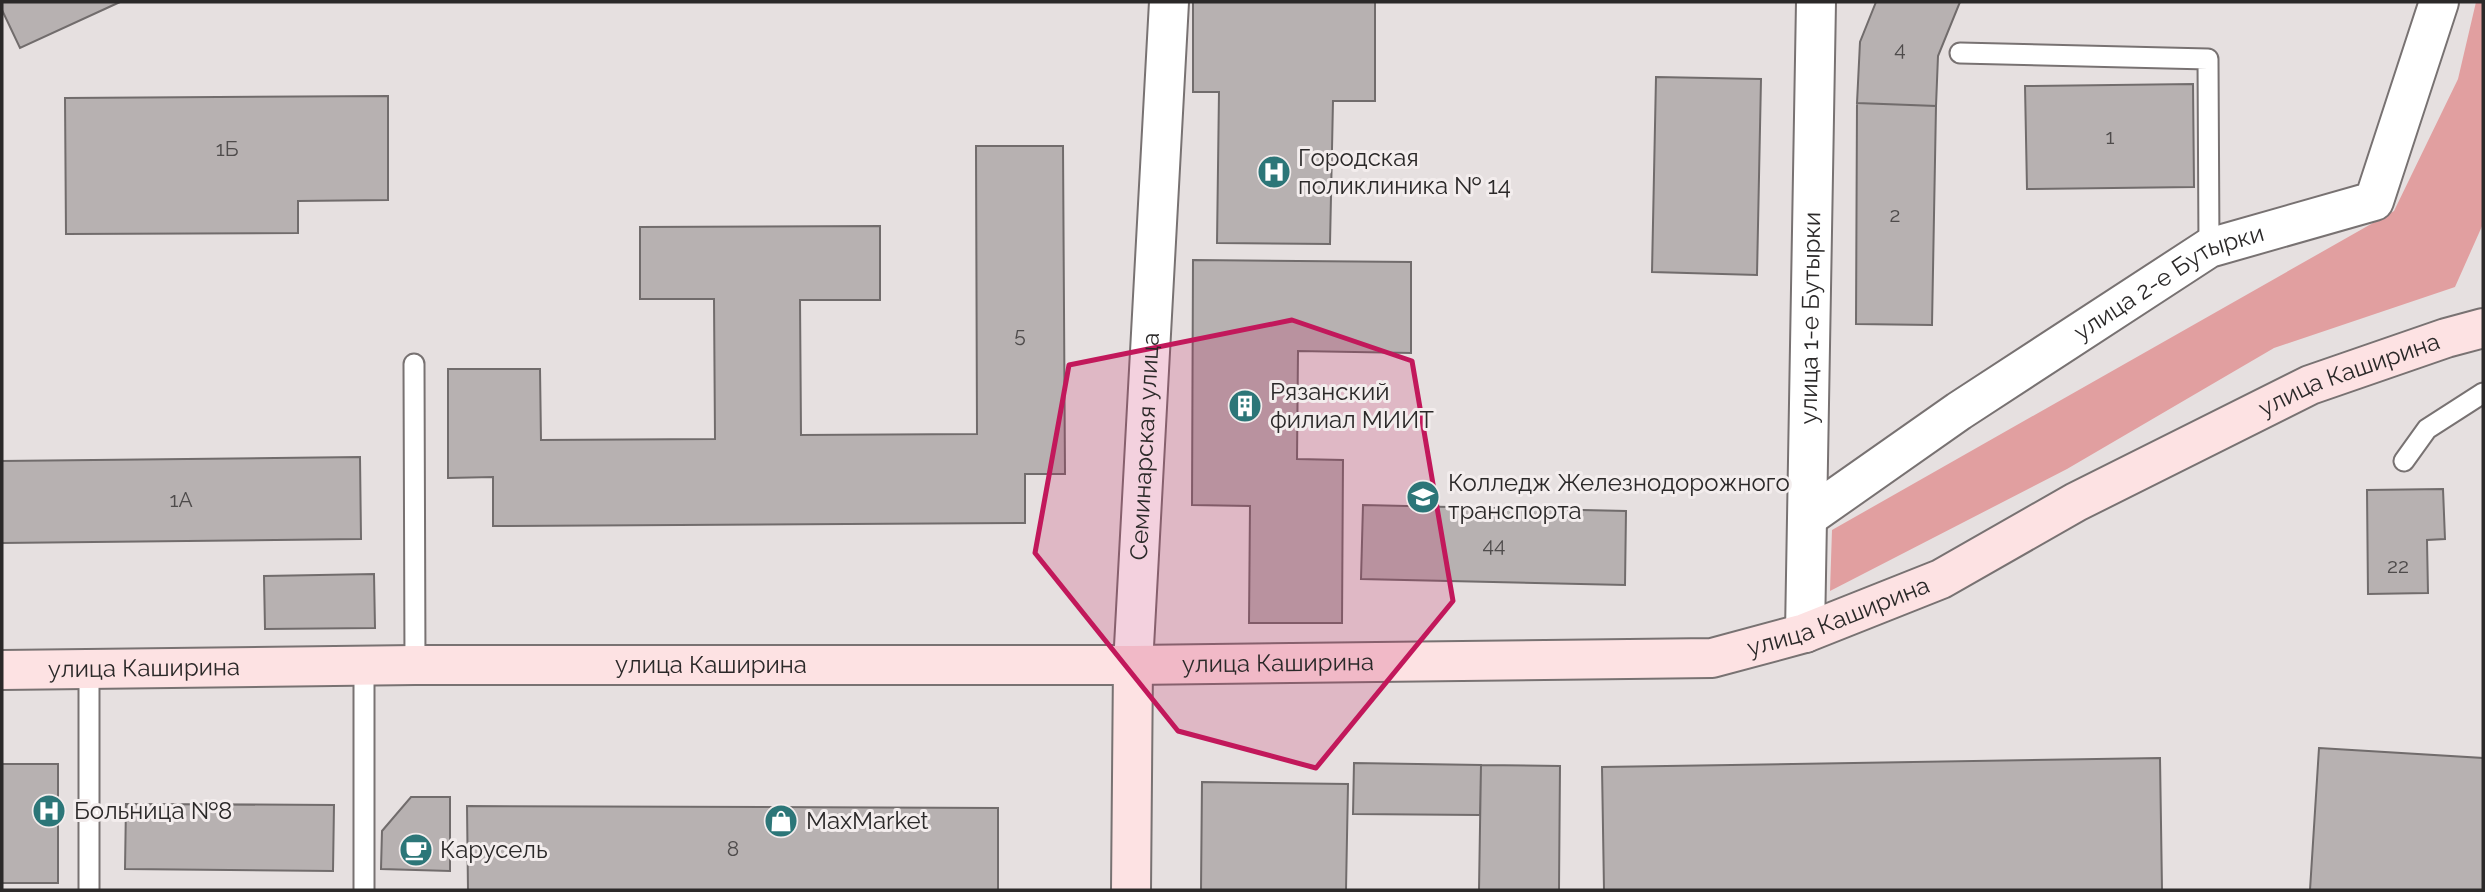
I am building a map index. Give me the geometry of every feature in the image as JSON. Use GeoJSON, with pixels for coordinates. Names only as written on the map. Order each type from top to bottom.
{"type":"FeatureCollection","features":[{"type":"Feature","properties":{"kind":"main road","name":"улица Каширина"},"geometry":{"type":"LineString","coordinates":[[2,670],[364,665],[1133,665],[1712,658],[1805,633],[1941,579],[2076,502],[2310,385],[2483,328]]}},
{"type":"Feature","properties":{"kind":"main road","name":"Семинарская улица"},"geometry":{"type":"LineString","coordinates":[[1131,890],[1133,665]]}},
{"type":"Feature","properties":{"kind":"street","name":"Семинарская улица"},"geometry":{"type":"LineString","coordinates":[[1133,665],[1169,2]]}},
{"type":"Feature","properties":{"kind":"street","name":"улица 1-е Бутырки"},"geometry":{"type":"LineString","coordinates":[[1805,633],[1816,2]]}},
{"type":"Feature","properties":{"kind":"street","name":"улица 2-е Бутырки"},"geometry":{"type":"LineString","coordinates":[[1808,517],[1959,411],[2209,247],[2374,201],[2439,2]]}},
{"type":"Feature","properties":{"kind":"lane"},"geometry":{"type":"LineString","coordinates":[[1960,53],[2208,59],[2209,247]]}},
{"type":"Feature","properties":{"kind":"lane"},"geometry":{"type":"LineString","coordinates":[[414,364],[415,665]]}},
{"type":"Feature","properties":{"kind":"lane"},"geometry":{"type":"LineString","coordinates":[[2404,461],[2427,429],[2483,393]]}},
{"type":"Feature","properties":{"kind":"lane"},"geometry":{"type":"LineString","coordinates":[[364,665],[364,890]]}},
{"type":"Feature","properties":{"kind":"lane"},"geometry":{"type":"LineString","coordinates":[[89,667],[89,890]]}},
{"type":"Feature","properties":{"kind":"highlighted area"},"geometry":{"type":"Polygon","coordinates":[[[1292,320],[1412,361],[1453,601],[1316,768],[1178,731],[1035,553],[1069,365],[1292,320]]]}},
{"type":"Feature","properties":{"kind":"shaded area"},"geometry":{"type":"Polygon","coordinates":[[[2476,2],[2483,2],[2483,224],[2455,287],[2274,348],[2067,469],[1830,591],[1832,530],[2394,211],[2458,79],[2476,2]]]}},
{"type":"Feature","properties":{"kind":"building"},"geometry":{"type":"Polygon","coordinates":[[[2,2],[120,2],[20,48],[2,10],[2,2]]]}},
{"type":"Feature","properties":{"kind":"building","name":"Городская поликлиника № 14"},"geometry":{"type":"Polygon","coordinates":[[[1193,2],[1375,2],[1375,101],[1333,101],[1330,244],[1217,243],[1219,92],[1193,92],[1193,2]]]}},
{"type":"Feature","properties":{"kind":"building"},"geometry":{"type":"Polygon","coordinates":[[[1876,2],[1960,2],[1938,56],[1936,106],[1857,103],[1860,42],[1876,2]]]}},
{"type":"Feature","properties":{"kind":"building"},"geometry":{"type":"Polygon","coordinates":[[[1656,77],[1761,79],[1757,275],[1652,272],[1656,77]]]}},
{"type":"Feature","properties":{"kind":"building"},"geometry":{"type":"Polygon","coordinates":[[[2193,84],[2194,187],[2027,189],[2025,86],[2193,84]]]}},
{"type":"Feature","properties":{"kind":"building"},"geometry":{"type":"Polygon","coordinates":[[[388,96],[388,200],[298,201],[298,233],[66,234],[65,98],[388,96]]]}},
{"type":"Feature","properties":{"kind":"building"},"geometry":{"type":"Polygon","coordinates":[[[1857,103],[1936,106],[1932,325],[1856,324],[1857,103]]]}},
{"type":"Feature","properties":{"kind":"building"},"geometry":{"type":"Polygon","coordinates":[[[976,146],[1063,146],[1065,474],[1025,474],[1025,523],[493,526],[493,477],[448,478],[448,369],[540,369],[541,440],[715,439],[714,299],[640,299],[640,227],[880,226],[880,300],[800,300],[801,435],[977,434],[976,146]]]}},
{"type":"Feature","properties":{"kind":"building","name":"Рязанский филиал МИИТ"},"geometry":{"type":"Polygon","coordinates":[[[1193,260],[1411,262],[1411,353],[1298,351],[1297,459],[1343,460],[1342,623],[1249,623],[1250,506],[1192,505],[1193,260]]]}},
{"type":"Feature","properties":{"kind":"building"},"geometry":{"type":"Polygon","coordinates":[[[360,457],[361,539],[2,543],[2,461],[360,457]]]}},
{"type":"Feature","properties":{"kind":"building"},"geometry":{"type":"Polygon","coordinates":[[[2443,489],[2445,539],[2427,540],[2428,593],[2368,594],[2367,490],[2443,489]]]}},
{"type":"Feature","properties":{"kind":"building"},"geometry":{"type":"Polygon","coordinates":[[[1363,505],[1626,511],[1625,585],[1361,579],[1363,505]]]}},
{"type":"Feature","properties":{"kind":"building"},"geometry":{"type":"Polygon","coordinates":[[[374,574],[375,628],[265,629],[264,576],[374,574]]]}},
{"type":"Feature","properties":{"kind":"building"},"geometry":{"type":"Polygon","coordinates":[[[2319,748],[2483,758],[2483,890],[2310,890],[2319,748]]]}},
{"type":"Feature","properties":{"kind":"building"},"geometry":{"type":"Polygon","coordinates":[[[2160,758],[2162,890],[1604,890],[1602,767],[2160,758]]]}},
{"type":"Feature","properties":{"kind":"building"},"geometry":{"type":"Polygon","coordinates":[[[1354,763],[1481,765],[1480,815],[1353,814],[1354,763]]]}},
{"type":"Feature","properties":{"kind":"building"},"geometry":{"type":"Polygon","coordinates":[[[2,764],[58,764],[58,883],[2,883],[2,764]]]}},
{"type":"Feature","properties":{"kind":"building"},"geometry":{"type":"Polygon","coordinates":[[[1481,765],[1560,766],[1559,890],[1479,890],[1481,765]]]}},
{"type":"Feature","properties":{"kind":"building"},"geometry":{"type":"Polygon","coordinates":[[[1202,782],[1348,784],[1346,890],[1201,890],[1202,782]]]}},
{"type":"Feature","properties":{"kind":"building","name":"Карусель"},"geometry":{"type":"Polygon","coordinates":[[[411,797],[450,797],[450,871],[381,869],[382,831],[411,797]]]}},
{"type":"Feature","properties":{"kind":"building"},"geometry":{"type":"Polygon","coordinates":[[[126,804],[334,805],[333,871],[125,869],[126,804]]]}},
{"type":"Feature","properties":{"kind":"building"},"geometry":{"type":"Polygon","coordinates":[[[467,806],[998,808],[998,890],[468,890],[467,806]]]}},
{"type":"Feature","properties":{"kind":"place","name":"Городская поликлиника № 14"},"geometry":{"type":"Point","coordinates":[1274,172]}},
{"type":"Feature","properties":{"kind":"place","name":"Рязанский филиал МИИТ"},"geometry":{"type":"Point","coordinates":[1245,406]}},
{"type":"Feature","properties":{"kind":"place","name":"Колледж Железнодорожного транспорта"},"geometry":{"type":"Point","coordinates":[1423,497]}},
{"type":"Feature","properties":{"kind":"place","name":"Больница №8"},"geometry":{"type":"Point","coordinates":[49,811]}},
{"type":"Feature","properties":{"kind":"place","name":"MaxMarket"},"geometry":{"type":"Point","coordinates":[781,821]}},
{"type":"Feature","properties":{"kind":"place","name":"Карусель"},"geometry":{"type":"Point","coordinates":[416,850]}}]}
